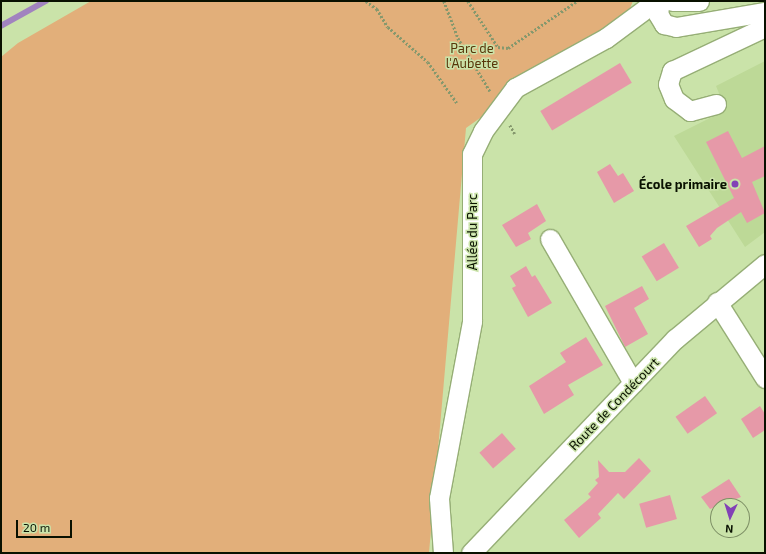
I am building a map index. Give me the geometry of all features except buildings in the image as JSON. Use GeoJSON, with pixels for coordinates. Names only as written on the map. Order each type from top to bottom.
{"type":"FeatureCollection","features":[{"type":"Feature","properties":{"kind":"street","name":"Allée du Parc"},"geometry":{"type":"LineString","coordinates":[[443,553],[440,498],[472,321],[472,154],[500,108],[515,88],[606,38],[656,1]]}},
{"type":"Feature","properties":{"kind":"street"},"geometry":{"type":"LineString","coordinates":[[660,1],[658,14],[664,24],[676,27],[765,12]]}},
{"type":"Feature","properties":{"kind":"street"},"geometry":{"type":"LineString","coordinates":[[672,1],[699,1]]}},
{"type":"Feature","properties":{"kind":"street"},"geometry":{"type":"LineString","coordinates":[[716,104],[690,111],[674,99],[668,84],[672,71],[765,27]]}},
{"type":"Feature","properties":{"kind":"street"},"geometry":{"type":"LineString","coordinates":[[550,239],[633,383]]}},
{"type":"Feature","properties":{"kind":"street","name":"Route de Condécourt"},"geometry":{"type":"LineString","coordinates":[[471,553],[633,383],[717,302],[765,264]]}},
{"type":"Feature","properties":{"kind":"street"},"geometry":{"type":"LineString","coordinates":[[717,302],[765,378]]}},
{"type":"Feature","properties":{"kind":"path"},"geometry":{"type":"LineString","coordinates":[[366,1],[377,9],[388,27],[428,62],[457,103]]}},
{"type":"Feature","properties":{"kind":"path"},"geometry":{"type":"LineString","coordinates":[[444,1],[458,38],[515,134]]}},
{"type":"Feature","properties":{"kind":"path"},"geometry":{"type":"LineString","coordinates":[[468,1],[498,47],[508,48],[577,1]]}},
{"type":"Feature","properties":{"kind":"shaded area","name":"École primaire"},"geometry":{"type":"Polygon","coordinates":[[[765,61],[765,232],[745,247],[674,136],[726,110],[716,86],[765,61]]]}},
{"type":"Feature","properties":{"kind":"green space","name":"Parc de l'Aubette"},"geometry":{"type":"Polygon","coordinates":[[[91,1],[633,1],[628,13],[466,128],[429,553],[1,553],[1,57],[18,43],[91,1]]]}},
{"type":"Feature","properties":{"kind":"waterway"},"geometry":{"type":"LineString","coordinates":[[1,26],[46,1]]}},
{"type":"Feature","properties":{"kind":"place","name":"École primaire"},"geometry":{"type":"Point","coordinates":[735,184]}}]}
